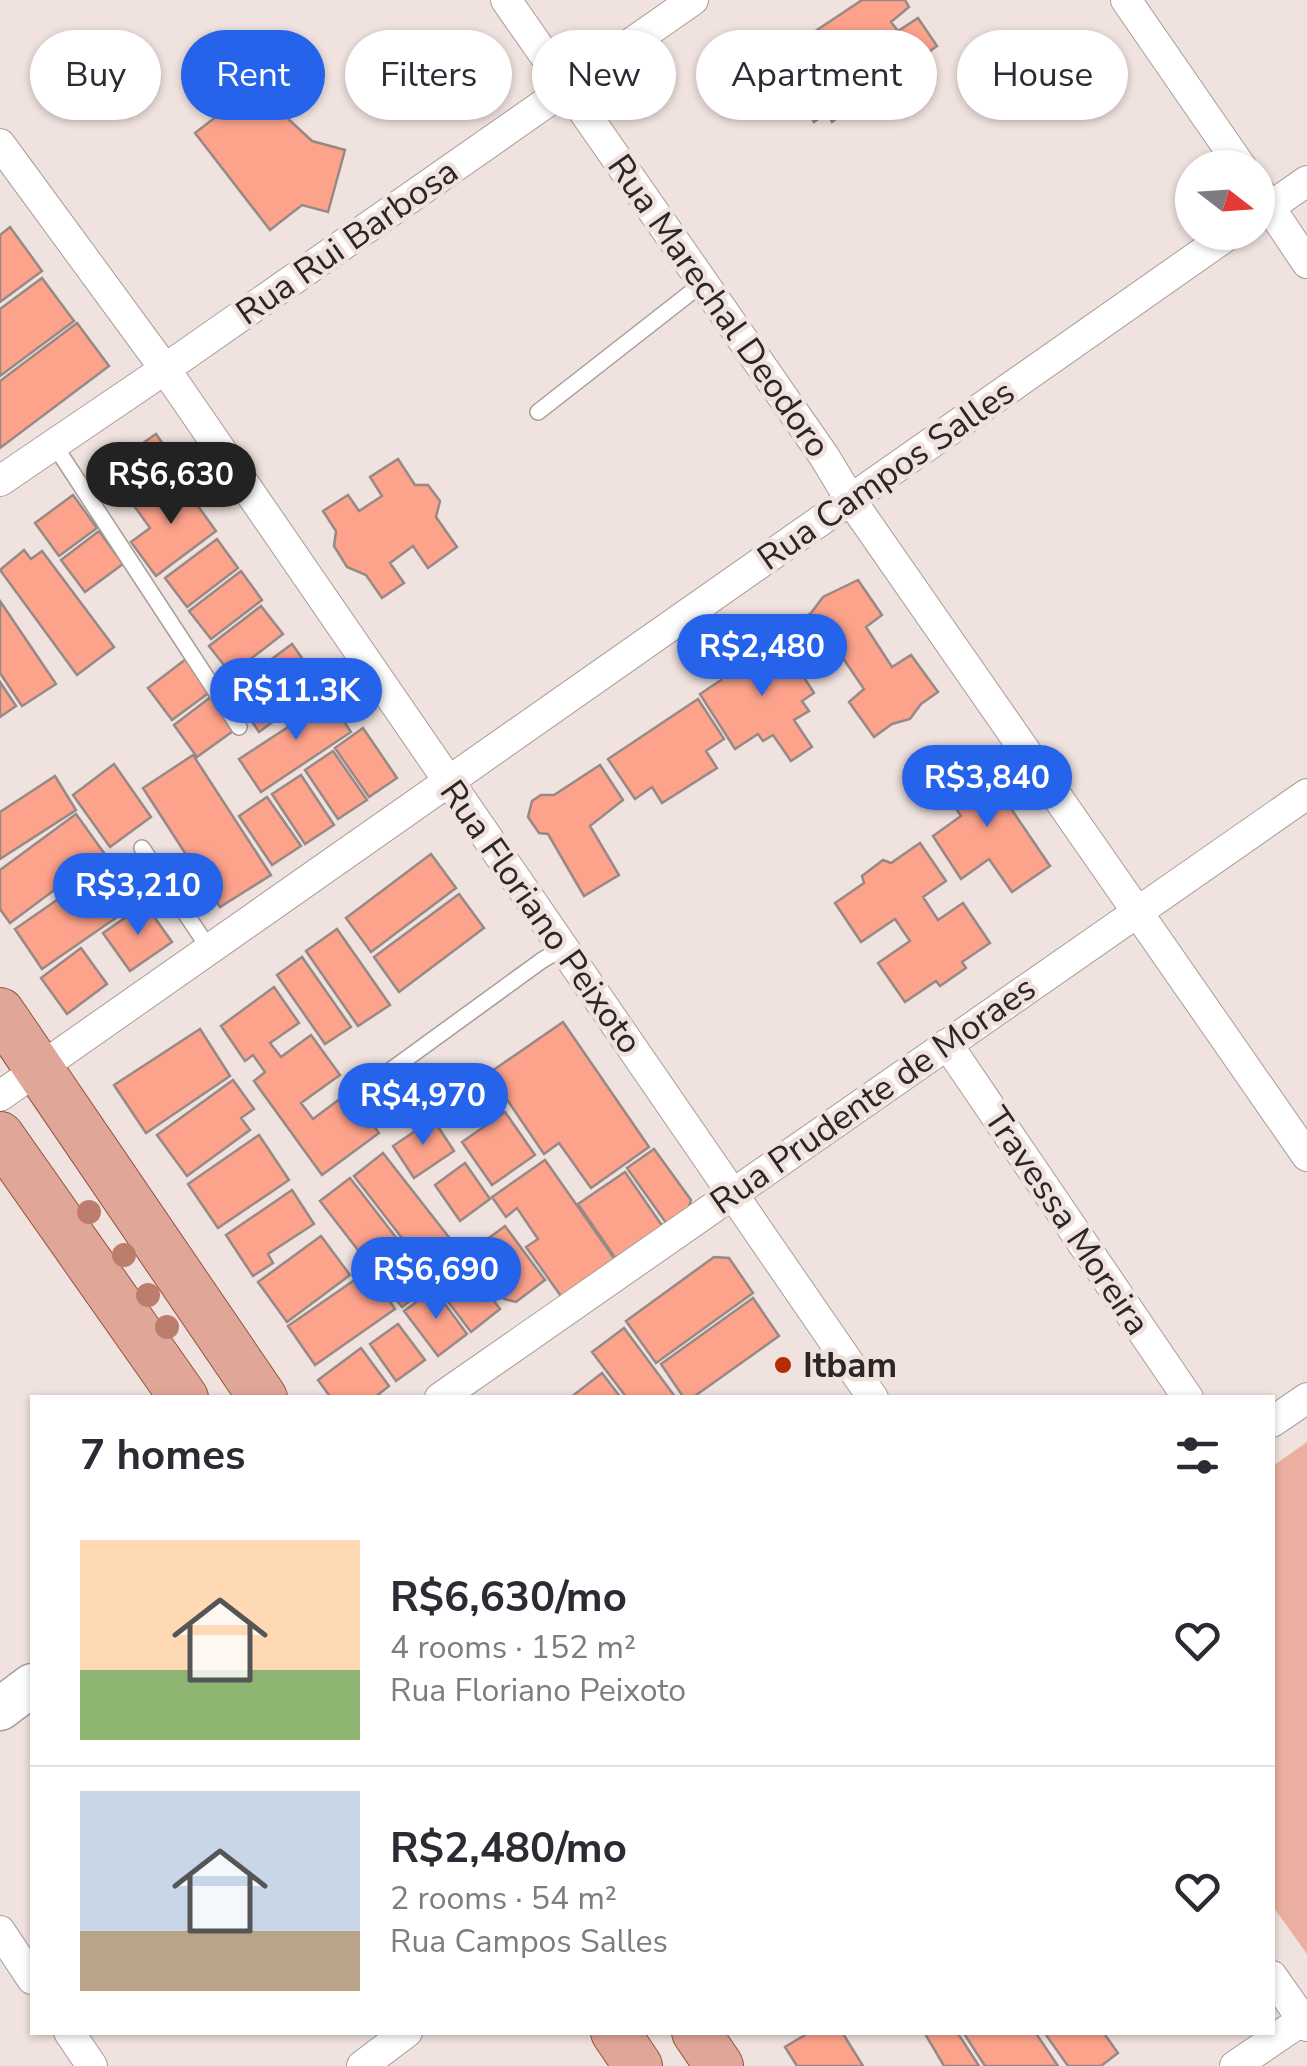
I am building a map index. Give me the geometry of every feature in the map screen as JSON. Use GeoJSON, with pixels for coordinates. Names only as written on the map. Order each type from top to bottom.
{"type":"FeatureCollection","features":[{"type":"Feature","properties":{"kind":"main road"},"geometry":{"type":"LineString","coordinates":[[0,1012],[260,1395]]}},
{"type":"Feature","properties":{"kind":"main road"},"geometry":{"type":"LineString","coordinates":[[0,1136],[182,1395]]}},
{"type":"Feature","properties":{"kind":"main road"},"geometry":{"type":"LineString","coordinates":[[0,1709],[30,1686]]}},
{"type":"Feature","properties":{"kind":"main road"},"geometry":{"type":"LineString","coordinates":[[616,2035],[638,2066]]}},
{"type":"Feature","properties":{"kind":"main road"},"geometry":{"type":"LineString","coordinates":[[698,2035],[719,2066]]}},
{"type":"Feature","properties":{"kind":"street","name":"Rua Marechal Deodoro"},"geometry":{"type":"LineString","coordinates":[[506,0],[532,38]]}},
{"type":"Feature","properties":{"kind":"street","name":"Rua Rui Barbosa"},"geometry":{"type":"LineString","coordinates":[[649,30],[692,0]]}},
{"type":"Feature","properties":{"kind":"street"},"geometry":{"type":"LineString","coordinates":[[1126,0],[1230,150]]}},
{"type":"Feature","properties":{"kind":"street","name":"Rua Rui Barbosa"},"geometry":{"type":"LineString","coordinates":[[0,481],[532,112]]}},
{"type":"Feature","properties":{"kind":"street","name":"Rua Marechal Deodoro"},"geometry":{"type":"LineString","coordinates":[[589,120],[1307,1156]]}},
{"type":"Feature","properties":{"kind":"street","name":"Rua Floriano Peixoto"},"geometry":{"type":"LineString","coordinates":[[0,144],[164,369],[871,1395]]}},
{"type":"Feature","properties":{"kind":"street"},"geometry":{"type":"LineString","coordinates":[[1275,197],[1307,181]]}},
{"type":"Feature","properties":{"kind":"street"},"geometry":{"type":"LineString","coordinates":[[1275,222],[1307,262]]}},
{"type":"Feature","properties":{"kind":"street","name":"Rua Campos Salles"},"geometry":{"type":"LineString","coordinates":[[0,1096],[1206,250]]}},
{"type":"Feature","properties":{"kind":"street","name":"Rua Prudente de Moraes"},"geometry":{"type":"LineString","coordinates":[[444,1395],[1307,794]]}},
{"type":"Feature","properties":{"kind":"street","name":"Travessa Moreira"},"geometry":{"type":"LineString","coordinates":[[946,1044],[1186,1395]]}},
{"type":"Feature","properties":{"kind":"street"},"geometry":{"type":"LineString","coordinates":[[1275,1420],[1307,1398]]}},
{"type":"Feature","properties":{"kind":"street"},"geometry":{"type":"LineString","coordinates":[[0,1931],[30,1976]]}},
{"type":"Feature","properties":{"kind":"street"},"geometry":{"type":"LineString","coordinates":[[1235,2066],[1306,2021],[1275,1980]]}},
{"type":"Feature","properties":{"kind":"street"},"geometry":{"type":"LineString","coordinates":[[71,2035],[92,2066]]}},
{"type":"Feature","properties":{"kind":"street"},"geometry":{"type":"LineString","coordinates":[[362,2066],[403,2035]]}},
{"type":"Feature","properties":{"kind":"lane"},"geometry":{"type":"LineString","coordinates":[[538,412],[703,283]]}},
{"type":"Feature","properties":{"kind":"lane"},"geometry":{"type":"LineString","coordinates":[[53,443],[239,727]]}},
{"type":"Feature","properties":{"kind":"lane"},"geometry":{"type":"LineString","coordinates":[[142,848],[210,950]]}},
{"type":"Feature","properties":{"kind":"lane"},"geometry":{"type":"LineString","coordinates":[[391,1070],[562,948]]}},
{"type":"Feature","properties":{"kind":"shaded area"},"geometry":{"type":"Polygon","coordinates":[[[1307,1442],[1307,1954],[1275,1909],[1275,1465],[1307,1442]]]}},
{"type":"Feature","properties":{"kind":"building"},"geometry":{"type":"Polygon","coordinates":[[[862,0],[905,0],[909,7],[891,22],[897,30],[817,30],[862,0]]]}},
{"type":"Feature","properties":{"kind":"building"},"geometry":{"type":"Polygon","coordinates":[[[918,18],[926,30],[900,30],[918,18]]]}},
{"type":"Feature","properties":{"kind":"building"},"geometry":{"type":"Polygon","coordinates":[[[212,120],[289,120],[312,141],[345,150],[328,212],[302,205],[270,230],[195,133],[212,120]]]}},
{"type":"Feature","properties":{"kind":"building"},"geometry":{"type":"Polygon","coordinates":[[[10,227],[42,271],[0,302],[0,235],[10,227]]]}},
{"type":"Feature","properties":{"kind":"building"},"geometry":{"type":"Polygon","coordinates":[[[42,278],[74,321],[0,376],[0,309],[42,278]]]}},
{"type":"Feature","properties":{"kind":"building"},"geometry":{"type":"Polygon","coordinates":[[[77,323],[109,366],[0,448],[0,381],[77,323]]]}},
{"type":"Feature","properties":{"kind":"building"},"geometry":{"type":"Polygon","coordinates":[[[156,434],[179,467],[132,499],[110,466],[156,434]]]}},
{"type":"Feature","properties":{"kind":"building"},"geometry":{"type":"Polygon","coordinates":[[[398,459],[415,485],[428,485],[440,501],[436,517],[457,547],[428,568],[413,546],[390,563],[404,583],[382,598],[366,575],[347,567],[334,546],[336,531],[323,511],[348,495],[359,511],[382,496],[370,477],[398,459]]]}},
{"type":"Feature","properties":{"kind":"building"},"geometry":{"type":"Polygon","coordinates":[[[177,477],[216,531],[156,576],[131,542],[150,528],[135,507],[177,477]]]}},
{"type":"Feature","properties":{"kind":"building"},"geometry":{"type":"Polygon","coordinates":[[[73,495],[97,528],[59,556],[35,523],[73,495]]]}},
{"type":"Feature","properties":{"kind":"building"},"geometry":{"type":"Polygon","coordinates":[[[99,531],[123,564],[85,592],[61,560],[99,531]]]}},
{"type":"Feature","properties":{"kind":"building"},"geometry":{"type":"Polygon","coordinates":[[[217,539],[238,568],[187,607],[165,578],[217,539]]]}},
{"type":"Feature","properties":{"kind":"building"},"geometry":{"type":"Polygon","coordinates":[[[24,550],[31,559],[42,551],[114,647],[77,675],[0,570],[24,550]]]}},
{"type":"Feature","properties":{"kind":"building"},"geometry":{"type":"Polygon","coordinates":[[[241,571],[262,600],[211,639],[189,611],[241,571]]]}},
{"type":"Feature","properties":{"kind":"building"},"geometry":{"type":"Polygon","coordinates":[[[858,580],[882,615],[866,627],[892,667],[911,655],[938,692],[921,704],[910,719],[892,724],[874,737],[849,702],[864,689],[836,648],[817,662],[794,624],[811,613],[823,597],[858,580]]]}},
{"type":"Feature","properties":{"kind":"building"},"geometry":{"type":"Polygon","coordinates":[[[0,601],[56,684],[22,706],[0,673],[0,601]]]}},
{"type":"Feature","properties":{"kind":"building"},"geometry":{"type":"Polygon","coordinates":[[[261,606],[283,634],[231,674],[209,646],[261,606]]]}},
{"type":"Feature","properties":{"kind":"building"},"geometry":{"type":"Polygon","coordinates":[[[780,640],[814,693],[802,701],[809,711],[794,720],[812,747],[791,761],[773,735],[763,741],[758,734],[735,749],[700,694],[721,680],[725,664],[752,648],[762,652],[780,640]]]}},
{"type":"Feature","properties":{"kind":"building"},"geometry":{"type":"Polygon","coordinates":[[[292,644],[322,686],[259,732],[249,717],[253,714],[234,687],[292,644]]]}},
{"type":"Feature","properties":{"kind":"building"},"geometry":{"type":"Polygon","coordinates":[[[186,659],[210,692],[172,720],[148,688],[186,659]]]}},
{"type":"Feature","properties":{"kind":"building"},"geometry":{"type":"Polygon","coordinates":[[[0,682],[16,706],[0,717],[0,682]]]}},
{"type":"Feature","properties":{"kind":"building"},"geometry":{"type":"Polygon","coordinates":[[[324,691],[351,732],[261,792],[239,759],[305,716],[300,707],[324,691]]]}},
{"type":"Feature","properties":{"kind":"building"},"geometry":{"type":"Polygon","coordinates":[[[212,696],[236,729],[197,757],[174,725],[212,696]]]}},
{"type":"Feature","properties":{"kind":"building"},"geometry":{"type":"Polygon","coordinates":[[[698,699],[724,739],[706,751],[717,768],[662,803],[652,787],[635,799],[608,759],[698,699]]]}},
{"type":"Feature","properties":{"kind":"building"},"geometry":{"type":"Polygon","coordinates":[[[363,728],[397,778],[369,797],[335,748],[363,728]]]}},
{"type":"Feature","properties":{"kind":"building"},"geometry":{"type":"Polygon","coordinates":[[[333,751],[367,800],[338,819],[305,770],[333,751]]]}},
{"type":"Feature","properties":{"kind":"building"},"geometry":{"type":"Polygon","coordinates":[[[193,755],[271,875],[220,907],[143,788],[193,755]]]}},
{"type":"Feature","properties":{"kind":"building"},"geometry":{"type":"Polygon","coordinates":[[[976,757],[1050,866],[1012,892],[989,859],[961,879],[933,836],[961,816],[938,782],[976,757]]]}},
{"type":"Feature","properties":{"kind":"building"},"geometry":{"type":"Polygon","coordinates":[[[114,764],[151,817],[110,847],[73,795],[114,764]]]}},
{"type":"Feature","properties":{"kind":"building"},"geometry":{"type":"Polygon","coordinates":[[[600,765],[623,800],[590,826],[619,875],[584,896],[548,834],[539,833],[528,817],[532,801],[541,795],[554,795],[600,765]]]}},
{"type":"Feature","properties":{"kind":"building"},"geometry":{"type":"Polygon","coordinates":[[[301,775],[334,825],[305,844],[272,794],[301,775]]]}},
{"type":"Feature","properties":{"kind":"building"},"geometry":{"type":"Polygon","coordinates":[[[55,776],[76,810],[0,859],[0,812],[55,776]]]}},
{"type":"Feature","properties":{"kind":"building"},"geometry":{"type":"Polygon","coordinates":[[[267,797],[301,846],[272,865],[239,816],[267,797]]]}},
{"type":"Feature","properties":{"kind":"building"},"geometry":{"type":"Polygon","coordinates":[[[76,814],[104,853],[10,923],[0,909],[0,870],[76,814]]]}},
{"type":"Feature","properties":{"kind":"building"},"geometry":{"type":"Polygon","coordinates":[[[920,843],[946,881],[923,897],[938,920],[963,903],[990,943],[962,962],[966,968],[940,986],[936,981],[905,1002],[878,963],[910,941],[895,919],[861,942],[835,903],[864,883],[862,876],[883,860],[891,863],[920,843]]]}},
{"type":"Feature","properties":{"kind":"building"},"geometry":{"type":"Polygon","coordinates":[[[431,854],[456,888],[371,952],[346,918],[431,854]]]}},
{"type":"Feature","properties":{"kind":"building"},"geometry":{"type":"Polygon","coordinates":[[[93,875],[120,915],[42,969],[15,929],[93,875]]]}},
{"type":"Feature","properties":{"kind":"building"},"geometry":{"type":"Polygon","coordinates":[[[459,894],[484,928],[399,992],[374,957],[459,894]]]}},
{"type":"Feature","properties":{"kind":"building"},"geometry":{"type":"Polygon","coordinates":[[[145,904],[172,942],[130,971],[103,933],[145,904]]]}},
{"type":"Feature","properties":{"kind":"building"},"geometry":{"type":"Polygon","coordinates":[[[337,929],[390,1005],[358,1026],[306,951],[337,929]]]}},
{"type":"Feature","properties":{"kind":"building"},"geometry":{"type":"Polygon","coordinates":[[[81,948],[107,984],[67,1014],[41,978],[81,948]]]}},
{"type":"Feature","properties":{"kind":"building"},"geometry":{"type":"Polygon","coordinates":[[[302,957],[351,1027],[325,1044],[277,975],[302,957]]]}},
{"type":"Feature","properties":{"kind":"building"},"geometry":{"type":"Polygon","coordinates":[[[274,987],[299,1023],[270,1043],[281,1057],[311,1035],[340,1075],[301,1103],[313,1119],[349,1092],[379,1133],[322,1175],[254,1081],[265,1072],[253,1055],[245,1061],[221,1026],[274,987]]]}},
{"type":"Feature","properties":{"kind":"building"},"geometry":{"type":"Polygon","coordinates":[[[563,1022],[649,1147],[591,1188],[559,1143],[544,1154],[489,1073],[563,1022]]]}},
{"type":"Feature","properties":{"kind":"building"},"geometry":{"type":"Polygon","coordinates":[[[200,1029],[230,1076],[146,1133],[114,1085],[200,1029]]]}},
{"type":"Feature","properties":{"kind":"building"},"geometry":{"type":"Polygon","coordinates":[[[233,1080],[254,1109],[241,1118],[250,1130],[187,1176],[157,1135],[233,1080]]]}},
{"type":"Feature","properties":{"kind":"building"},"geometry":{"type":"Polygon","coordinates":[[[505,1112],[535,1155],[492,1185],[462,1142],[505,1112]]]}},
{"type":"Feature","properties":{"kind":"building"},"geometry":{"type":"Polygon","coordinates":[[[433,1119],[454,1151],[414,1178],[393,1146],[433,1119]]]}},
{"type":"Feature","properties":{"kind":"building"},"geometry":{"type":"Polygon","coordinates":[[[259,1135],[289,1180],[218,1228],[188,1184],[259,1135]]]}},
{"type":"Feature","properties":{"kind":"building"},"geometry":{"type":"Polygon","coordinates":[[[654,1149],[691,1200],[687,1213],[669,1227],[627,1168],[654,1149]]]}},
{"type":"Feature","properties":{"kind":"building"},"geometry":{"type":"Polygon","coordinates":[[[383,1153],[466,1259],[436,1282],[354,1176],[383,1153]]]}},
{"type":"Feature","properties":{"kind":"building"},"geometry":{"type":"Polygon","coordinates":[[[545,1160],[616,1261],[563,1299],[526,1247],[538,1239],[517,1208],[506,1217],[492,1197],[545,1160]]]}},
{"type":"Feature","properties":{"kind":"building"},"geometry":{"type":"Polygon","coordinates":[[[465,1163],[490,1199],[460,1221],[435,1185],[465,1163]]]}},
{"type":"Feature","properties":{"kind":"building"},"geometry":{"type":"Polygon","coordinates":[[[625,1172],[663,1227],[616,1259],[578,1204],[625,1172]]]}},
{"type":"Feature","properties":{"kind":"building"},"geometry":{"type":"Polygon","coordinates":[[[350,1178],[432,1284],[402,1307],[320,1201],[350,1178]]]}},
{"type":"Feature","properties":{"kind":"building"},"geometry":{"type":"Polygon","coordinates":[[[292,1190],[314,1224],[268,1254],[273,1263],[253,1276],[226,1235],[292,1190]]]}},
{"type":"Feature","properties":{"kind":"building"},"geometry":{"type":"Polygon","coordinates":[[[505,1226],[545,1280],[516,1302],[504,1299],[470,1252],[505,1226]]]}},
{"type":"Feature","properties":{"kind":"building"},"geometry":{"type":"Polygon","coordinates":[[[321,1236],[350,1275],[287,1322],[258,1282],[321,1236]]]}},
{"type":"Feature","properties":{"kind":"building"},"geometry":{"type":"Polygon","coordinates":[[[714,1257],[729,1258],[753,1293],[656,1363],[626,1321],[714,1257]]]}},
{"type":"Feature","properties":{"kind":"building"},"geometry":{"type":"Polygon","coordinates":[[[467,1264],[500,1309],[471,1332],[437,1287],[467,1264]]]}},
{"type":"Feature","properties":{"kind":"building"},"geometry":{"type":"Polygon","coordinates":[[[369,1270],[395,1309],[315,1365],[288,1326],[369,1270]]]}},
{"type":"Feature","properties":{"kind":"building"},"geometry":{"type":"Polygon","coordinates":[[[434,1289],[467,1334],[438,1356],[404,1311],[434,1289]]]}},
{"type":"Feature","properties":{"kind":"building"},"geometry":{"type":"Polygon","coordinates":[[[753,1298],[779,1336],[696,1395],[682,1395],[661,1364],[753,1298]]]}},
{"type":"Feature","properties":{"kind":"building"},"geometry":{"type":"Polygon","coordinates":[[[398,1324],[425,1360],[396,1381],[370,1344],[398,1324]]]}},
{"type":"Feature","properties":{"kind":"building"},"geometry":{"type":"Polygon","coordinates":[[[624,1328],[674,1395],[625,1395],[592,1352],[624,1328]]]}},
{"type":"Feature","properties":{"kind":"building"},"geometry":{"type":"Polygon","coordinates":[[[361,1348],[389,1386],[378,1395],[329,1395],[318,1380],[361,1348]]]}},
{"type":"Feature","properties":{"kind":"building"},"geometry":{"type":"Polygon","coordinates":[[[602,1373],[619,1395],[574,1395],[602,1373]]]}},
{"type":"Feature","properties":{"kind":"building"},"geometry":{"type":"Polygon","coordinates":[[[805,2035],[844,2035],[863,2066],[797,2066],[785,2047],[805,2035]]]}},
{"type":"Feature","properties":{"kind":"building"},"geometry":{"type":"Polygon","coordinates":[[[926,2035],[959,2035],[979,2066],[944,2066],[926,2035]]]}},
{"type":"Feature","properties":{"kind":"building"},"geometry":{"type":"Polygon","coordinates":[[[965,2035],[1037,2035],[1058,2066],[985,2066],[965,2035]]]}},
{"type":"Feature","properties":{"kind":"building"},"geometry":{"type":"Polygon","coordinates":[[[1046,2035],[1105,2035],[1118,2053],[1101,2066],[1068,2066],[1046,2035]]]}},
{"type":"Feature","properties":{"kind":"place","name":"Itbam"},"geometry":{"type":"Point","coordinates":[783,1365]}}]}
